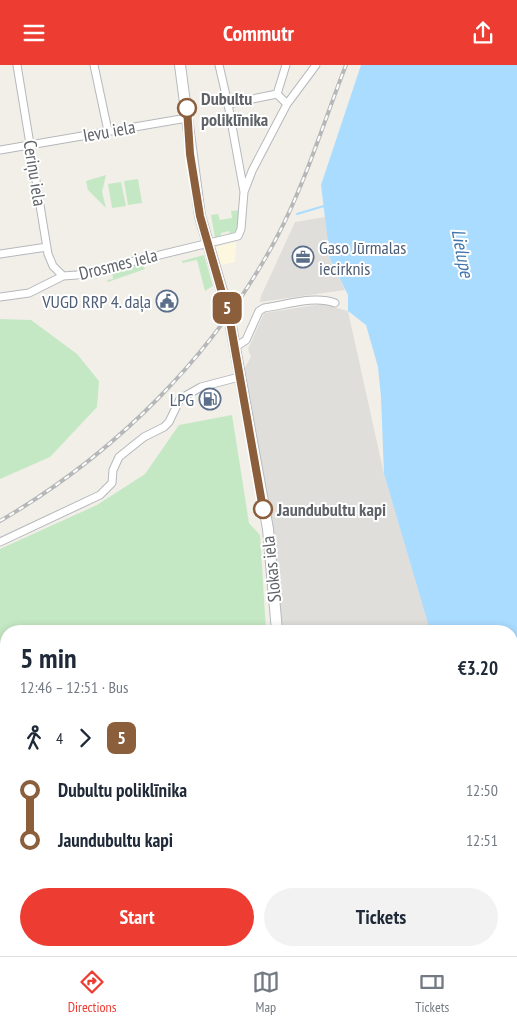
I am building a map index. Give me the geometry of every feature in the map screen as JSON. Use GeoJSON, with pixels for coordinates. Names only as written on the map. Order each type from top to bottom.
{"type":"FeatureCollection","features":[{"type":"Feature","properties":{"kind":"main road","name":"Slokas iela"},"geometry":{"type":"LineString","coordinates":[[180,65],[196,197],[207,243],[227,309],[268,529],[277,625]]}},
{"type":"Feature","properties":{"kind":"street","name":"Ceriņu iela"},"geometry":{"type":"LineString","coordinates":[[17,65],[47,247],[51,262],[63,276]]}},
{"type":"Feature","properties":{"kind":"street"},"geometry":{"type":"LineString","coordinates":[[94,65],[108,131]]}},
{"type":"Feature","properties":{"kind":"street"},"geometry":{"type":"LineString","coordinates":[[219,65],[244,192]]}},
{"type":"Feature","properties":{"kind":"street"},"geometry":{"type":"LineString","coordinates":[[277,95],[286,65]]}},
{"type":"Feature","properties":{"kind":"street"},"geometry":{"type":"LineString","coordinates":[[244,192],[252,171],[287,104],[316,65]]}},
{"type":"Feature","properties":{"kind":"street"},"geometry":{"type":"LineString","coordinates":[[228,104],[277,95]]}},
{"type":"Feature","properties":{"kind":"street"},"geometry":{"type":"LineString","coordinates":[[277,95],[287,104]]}},
{"type":"Feature","properties":{"kind":"street","name":"Ievu iela"},"geometry":{"type":"LineString","coordinates":[[0,150],[187,118]]}},
{"type":"Feature","properties":{"kind":"street","name":"Drosmes iela"},"geometry":{"type":"LineString","coordinates":[[0,297],[28,293],[63,276],[77,275],[238,236],[242,229],[244,192]]}},
{"type":"Feature","properties":{"kind":"street"},"geometry":{"type":"LineString","coordinates":[[0,254],[47,247]]}},
{"type":"Feature","properties":{"kind":"street"},"geometry":{"type":"LineString","coordinates":[[234,348],[246,340],[258,311],[264,308],[313,300],[326,300],[335,303]]}},
{"type":"Feature","properties":{"kind":"street"},"geometry":{"type":"LineString","coordinates":[[0,542],[100,495],[112,483],[113,471],[119,457],[144,437],[164,427],[180,399],[200,387],[239,377]]}},
{"type":"Feature","properties":{"kind":"shaded area"},"geometry":{"type":"Polygon","coordinates":[[[325,217],[330,259],[345,290],[260,302],[295,222],[325,217]]]}},
{"type":"Feature","properties":{"kind":"shaded area"},"geometry":{"type":"Polygon","coordinates":[[[236,242],[235,262],[221,265],[216,247],[236,242]]]}},
{"type":"Feature","properties":{"kind":"shaded area"},"geometry":{"type":"Polygon","coordinates":[[[322,304],[348,311],[384,474],[429,625],[277,625],[269,542],[239,377],[251,357],[248,349],[264,313],[322,304]]]}},
{"type":"Feature","properties":{"kind":"green space"},"geometry":{"type":"Polygon","coordinates":[[[106,175],[102,192],[106,208],[88,190],[86,181],[106,175]]]}},
{"type":"Feature","properties":{"kind":"green space"},"geometry":{"type":"Polygon","coordinates":[[[138,179],[142,203],[128,205],[124,181],[138,179]]]}},
{"type":"Feature","properties":{"kind":"green space"},"geometry":{"type":"Polygon","coordinates":[[[121,182],[126,206],[112,208],[108,184],[121,182]]]}},
{"type":"Feature","properties":{"kind":"green space"},"geometry":{"type":"Polygon","coordinates":[[[241,210],[240,225],[237,230],[230,234],[229,231],[221,233],[221,236],[215,238],[211,215],[218,214],[220,220],[232,218],[231,211],[241,210]]]}},
{"type":"Feature","properties":{"kind":"green space"},"geometry":{"type":"Polygon","coordinates":[[[204,255],[213,286],[205,291],[197,260],[182,263],[182,261],[204,255]]]}},
{"type":"Feature","properties":{"kind":"green space"},"geometry":{"type":"Polygon","coordinates":[[[142,263],[145,269],[108,282],[107,280],[113,279],[112,271],[114,269],[142,263]]]}},
{"type":"Feature","properties":{"kind":"green space"},"geometry":{"type":"Polygon","coordinates":[[[0,319],[31,320],[77,354],[99,381],[97,407],[50,457],[0,479],[0,319]]]}},
{"type":"Feature","properties":{"kind":"green space","name":"Jaundubultu kapi"},"geometry":{"type":"Polygon","coordinates":[[[232,415],[249,523],[260,535],[266,625],[0,625],[0,549],[97,505],[145,474],[179,425],[232,415]]]}},
{"type":"Feature","properties":{"kind":"water","name":"Lielupe"},"geometry":{"type":"Polygon","coordinates":[[[361,65],[517,65],[517,625],[429,625],[384,474],[378,367],[366,325],[348,311],[348,295],[330,259],[321,185],[361,65]]]}},
{"type":"Feature","properties":{"kind":"waterway"},"geometry":{"type":"LineString","coordinates":[[297,214],[324,206]]}},
{"type":"Feature","properties":{"kind":"railway"},"geometry":{"type":"LineString","coordinates":[[0,521],[83,465],[122,433],[158,399],[223,322],[252,281],[287,217],[346,65]]}},
{"type":"Feature","properties":{"kind":"bus line","name":"5"},"geometry":{"type":"LineString","coordinates":[[187,108],[190,154],[196,197],[230,321],[263,509]]}},
{"type":"Feature","properties":{"kind":"place","name":"Dubultu poliklīnika"},"geometry":{"type":"Point","coordinates":[187,108]}},
{"type":"Feature","properties":{"kind":"place","name":"Gaso Jūrmalas iecirknis"},"geometry":{"type":"Point","coordinates":[303,257]}},
{"type":"Feature","properties":{"kind":"place","name":"VUGD RRP 4. daļa"},"geometry":{"type":"Point","coordinates":[167,301]}},
{"type":"Feature","properties":{"kind":"place","name":"LPG"},"geometry":{"type":"Point","coordinates":[210,399]}},
{"type":"Feature","properties":{"kind":"place","name":"Jaundubultu kapi"},"geometry":{"type":"Point","coordinates":[263,509]}}]}
